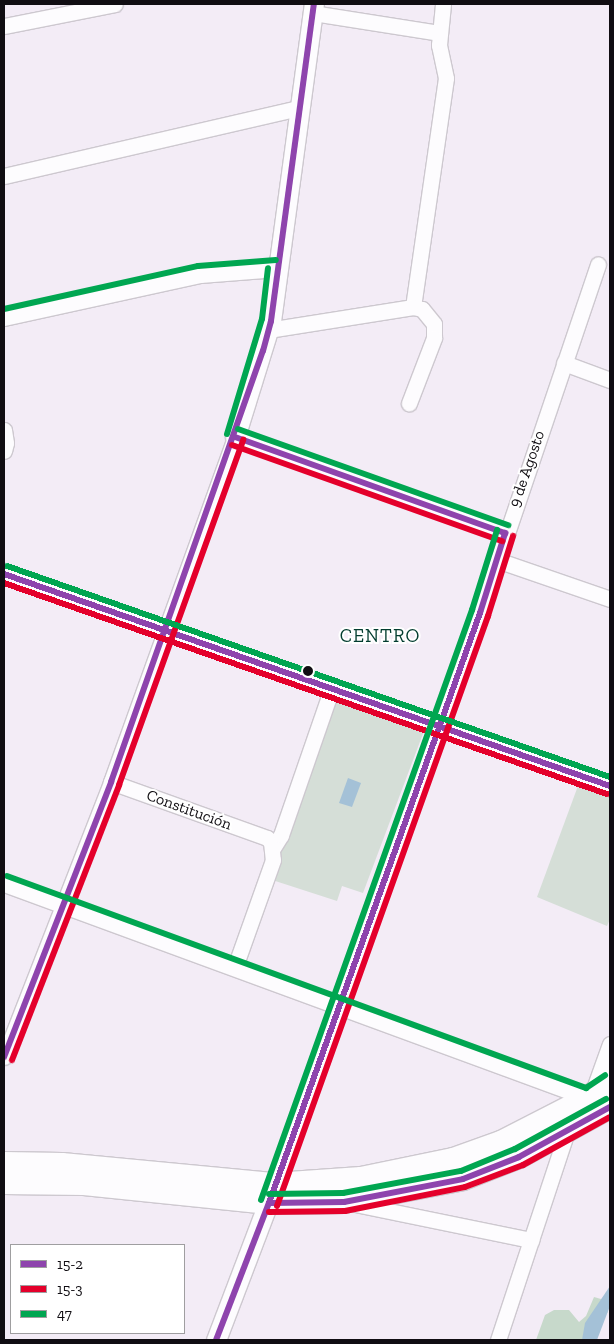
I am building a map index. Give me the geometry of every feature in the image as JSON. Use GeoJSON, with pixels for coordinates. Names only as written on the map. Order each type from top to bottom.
{"type":"FeatureCollection","features":[{"type":"Feature","properties":{"kind":"highway"},"geometry":{"type":"LineString","coordinates":[[4,1163],[62,1164],[341,1202],[463,1179],[519,1156],[567,1131],[597,1100],[610,1082]]}},
{"type":"Feature","properties":{"kind":"highway"},"geometry":{"type":"LineString","coordinates":[[4,1183],[84,1184],[272,1193],[361,1178],[453,1159],[501,1142],[597,1100]]}},
{"type":"Feature","properties":{"kind":"main road"},"geometry":{"type":"LineString","coordinates":[[235,437],[268,330],[314,8]]}},
{"type":"Feature","properties":{"kind":"main road"},"geometry":{"type":"LineString","coordinates":[[216,1340],[272,1193]]}},
{"type":"Feature","properties":{"kind":"street"},"geometry":{"type":"LineString","coordinates":[[4,26],[57,10],[115,4]]}},
{"type":"Feature","properties":{"kind":"street"},"geometry":{"type":"LineString","coordinates":[[413,307],[446,78],[439,33],[443,4]]}},
{"type":"Feature","properties":{"kind":"street"},"geometry":{"type":"LineString","coordinates":[[314,8],[439,33]]}},
{"type":"Feature","properties":{"kind":"street"},"geometry":{"type":"LineString","coordinates":[[4,176],[299,108]]}},
{"type":"Feature","properties":{"kind":"street","name":"9 de Agosto"},"geometry":{"type":"LineString","coordinates":[[272,1193],[497,560],[598,264]]}},
{"type":"Feature","properties":{"kind":"street"},"geometry":{"type":"LineString","coordinates":[[4,318],[200,275],[277,269]]}},
{"type":"Feature","properties":{"kind":"street"},"geometry":{"type":"LineString","coordinates":[[268,330],[413,307],[422,309],[429,315],[434,324],[434,338],[409,403]]}},
{"type":"Feature","properties":{"kind":"street"},"geometry":{"type":"LineString","coordinates":[[564,363],[610,380]]}},
{"type":"Feature","properties":{"kind":"street"},"geometry":{"type":"LineString","coordinates":[[4,430],[6,444],[4,450]]}},
{"type":"Feature","properties":{"kind":"street"},"geometry":{"type":"LineString","coordinates":[[4,1057],[111,782],[235,437],[505,533]]}},
{"type":"Feature","properties":{"kind":"street"},"geometry":{"type":"LineString","coordinates":[[497,560],[610,598]]}},
{"type":"Feature","properties":{"kind":"street"},"geometry":{"type":"LineString","coordinates":[[4,574],[610,786]]}},
{"type":"Feature","properties":{"kind":"street"},"geometry":{"type":"LineString","coordinates":[[235,967],[273,860],[270,843],[281,835],[332,688]]}},
{"type":"Feature","properties":{"kind":"street","name":"Constitución"},"geometry":{"type":"LineString","coordinates":[[111,782],[270,843]]}},
{"type":"Feature","properties":{"kind":"street"},"geometry":{"type":"LineString","coordinates":[[4,884],[597,1100],[610,1044]]}},
{"type":"Feature","properties":{"kind":"street"},"geometry":{"type":"LineString","coordinates":[[498,1340],[567,1131]]}},
{"type":"Feature","properties":{"kind":"street"},"geometry":{"type":"LineString","coordinates":[[341,1202],[385,1209],[531,1240]]}},
{"type":"Feature","properties":{"kind":"shaded area"},"geometry":{"type":"Polygon","coordinates":[[[331,698],[424,731],[363,893],[342,886],[337,901],[266,878],[331,698]]]}},
{"type":"Feature","properties":{"kind":"shaded area"},"geometry":{"type":"Polygon","coordinates":[[[582,775],[610,787],[610,919],[607,926],[537,897],[582,775]]]}},
{"type":"Feature","properties":{"kind":"green space"},"geometry":{"type":"Polygon","coordinates":[[[594,1297],[608,1301],[608,1312],[584,1340],[536,1340],[545,1315],[554,1310],[569,1310],[579,1322],[586,1316],[594,1297]]]}},
{"type":"Feature","properties":{"kind":"water"},"geometry":{"type":"Polygon","coordinates":[[[348,778],[361,783],[352,807],[339,803],[348,778]]]}},
{"type":"Feature","properties":{"kind":"water"},"geometry":{"type":"Polygon","coordinates":[[[610,1286],[610,1306],[597,1340],[582,1340],[585,1323],[610,1286]]]}},
{"type":"Feature","properties":{"kind":"transit line","name":"15-2"},"geometry":{"type":"LineString","coordinates":[[4,1057],[111,782],[263,351],[271,321],[314,4]]}},
{"type":"Feature","properties":{"kind":"transit line","name":"47"},"geometry":{"type":"LineString","coordinates":[[4,309],[198,266],[276,260]]}},
{"type":"Feature","properties":{"kind":"transit line","name":"47"},"geometry":{"type":"LineString","coordinates":[[227,434],[262,319],[268,268]]}},
{"type":"Feature","properties":{"kind":"transit line","name":"47"},"geometry":{"type":"LineString","coordinates":[[238,429],[508,525]]}},
{"type":"Feature","properties":{"kind":"transit line","name":"15-2"},"geometry":{"type":"LineString","coordinates":[[235,437],[505,533]]}},
{"type":"Feature","properties":{"kind":"transit line","name":"15-3"},"geometry":{"type":"LineString","coordinates":[[12,1060],[119,785],[243,440]]}},
{"type":"Feature","properties":{"kind":"transit line","name":"15-3"},"geometry":{"type":"LineString","coordinates":[[232,445],[502,541]]}},
{"type":"Feature","properties":{"kind":"transit line","name":"47"},"geometry":{"type":"LineString","coordinates":[[261,1200],[472,610],[497,530]]}},
{"type":"Feature","properties":{"kind":"transit line","name":"15-2"},"geometry":{"type":"LineString","coordinates":[[216,1340],[269,1203],[480,613],[505,533]]}},
{"type":"Feature","properties":{"kind":"transit line","name":"15-3"},"geometry":{"type":"LineString","coordinates":[[277,1206],[488,616],[513,536]]}},
{"type":"Feature","properties":{"kind":"transit line","name":"47"},"geometry":{"type":"LineString","coordinates":[[7,566],[610,777]]}},
{"type":"Feature","properties":{"kind":"transit line","name":"15-2"},"geometry":{"type":"LineString","coordinates":[[4,574],[610,786]]}},
{"type":"Feature","properties":{"kind":"transit line","name":"15-3"},"geometry":{"type":"LineString","coordinates":[[4,583],[607,794]]}},
{"type":"Feature","properties":{"kind":"transit line","name":"47"},"geometry":{"type":"LineString","coordinates":[[7,876],[586,1088],[605,1075]]}},
{"type":"Feature","properties":{"kind":"transit line","name":"47"},"geometry":{"type":"LineString","coordinates":[[269,1194],[343,1193],[461,1171],[515,1149],[606,1099]]}},
{"type":"Feature","properties":{"kind":"transit line","name":"15-2"},"geometry":{"type":"LineString","coordinates":[[269,1203],[344,1202],[463,1179],[519,1157],[610,1107]]}},
{"type":"Feature","properties":{"kind":"transit line","name":"15-3"},"geometry":{"type":"LineString","coordinates":[[269,1212],[345,1211],[465,1187],[523,1165],[610,1117]]}},
{"type":"Feature","properties":{"kind":"district","name":"CENTRO"},"geometry":{"type":"Point","coordinates":[380,636]}}]}
